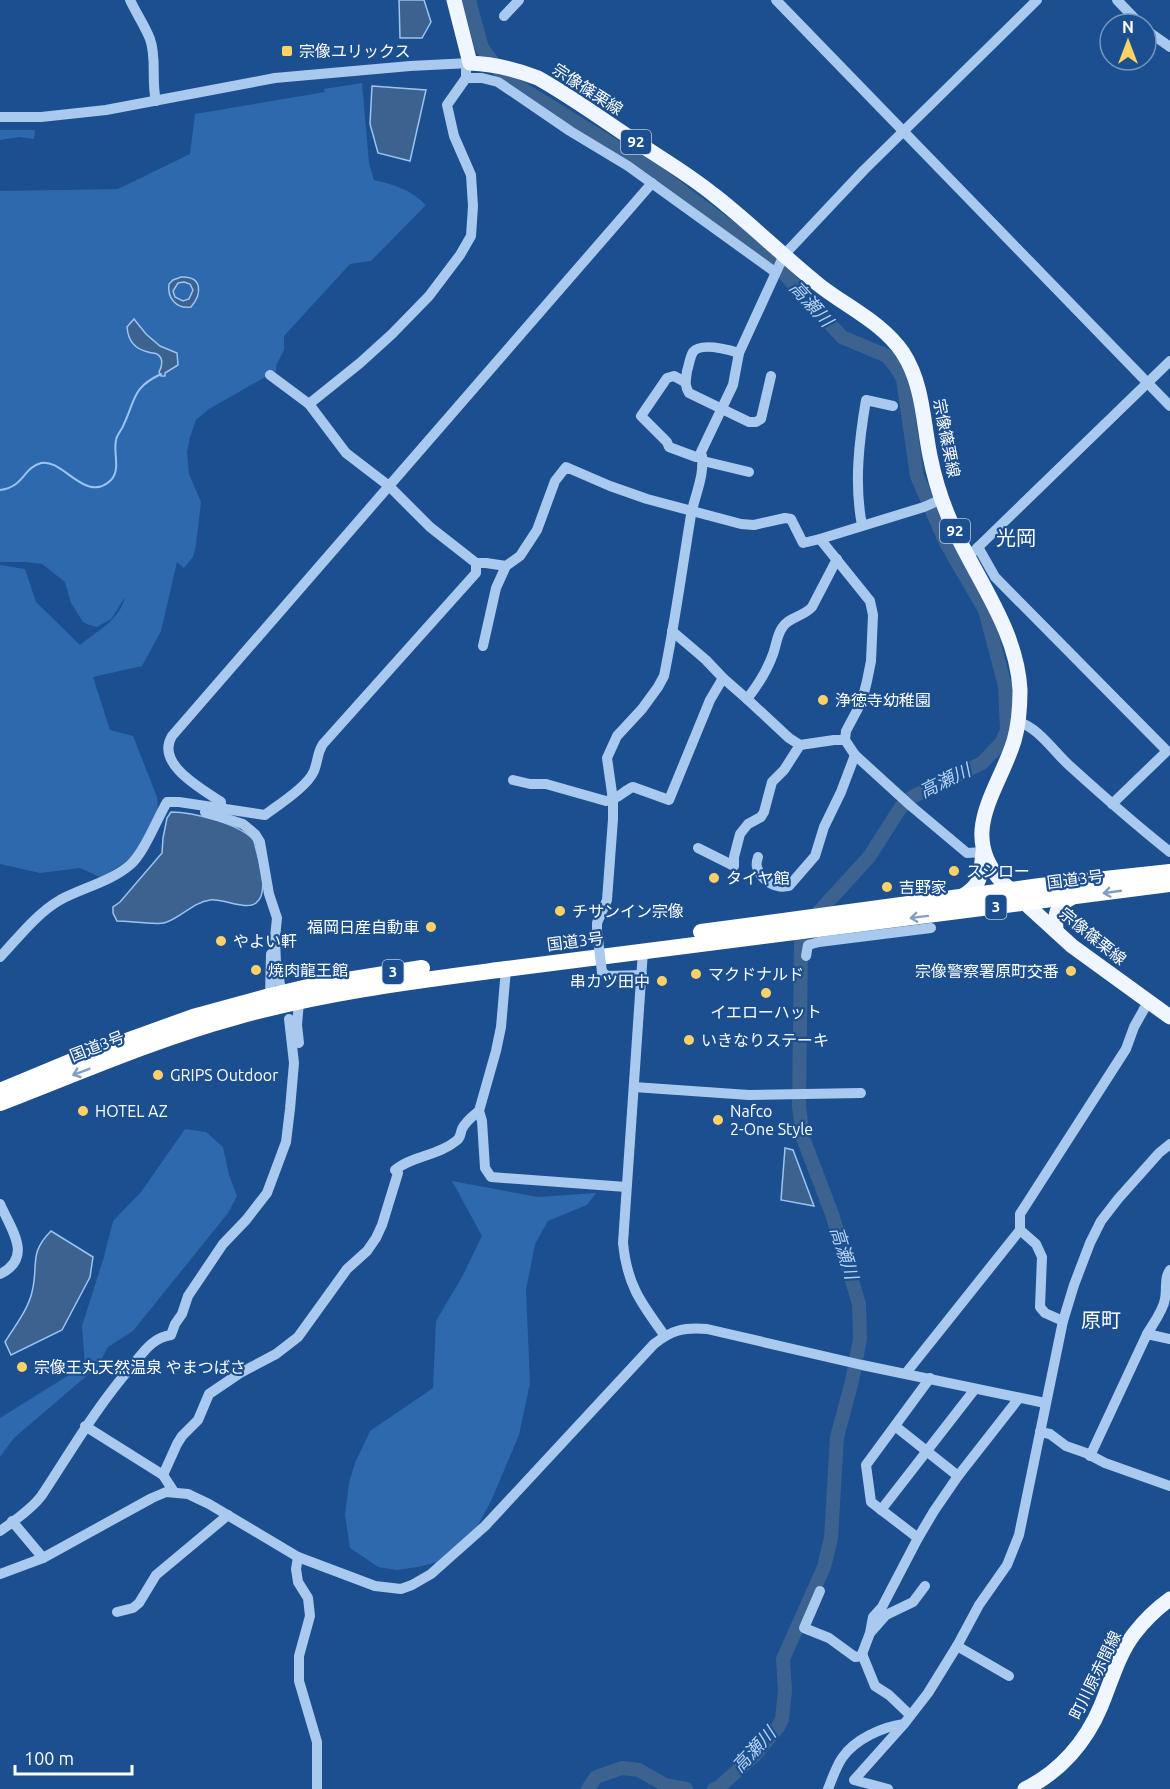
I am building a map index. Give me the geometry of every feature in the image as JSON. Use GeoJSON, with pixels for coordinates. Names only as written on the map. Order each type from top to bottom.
{"type":"FeatureCollection","features":[{"type":"Feature","properties":{"kind":"highway","name":"国道3号"},"geometry":{"type":"LineString","coordinates":[[0,1103],[197,1029],[299,1001],[410,981],[643,951],[824,922],[960,897],[1170,872]]}},
{"type":"Feature","properties":{"kind":"highway","name":"国道3号"},"geometry":{"type":"LineString","coordinates":[[824,922],[1026,903],[1170,884]]}},
{"type":"Feature","properties":{"kind":"highway","name":"国道3号"},"geometry":{"type":"LineString","coordinates":[[0,1091],[82,1057],[275,990],[377,975],[798,926]]}},
{"type":"Feature","properties":{"kind":"main road"},"geometry":{"type":"LineString","coordinates":[[454,0],[470,63]]}},
{"type":"Feature","properties":{"kind":"main road","name":"宗像篠栗線"},"geometry":{"type":"LineString","coordinates":[[470,63],[500,65],[550,84],[711,192],[779,264],[819,285],[879,328],[903,353],[918,385],[930,455],[942,499],[973,552],[983,582],[997,610],[1014,659],[1020,689],[1018,722],[1006,763],[984,816],[983,852],[995,875],[1056,931],[1170,1017]]}},
{"type":"Feature","properties":{"kind":"main road"},"geometry":{"type":"LineString","coordinates":[[960,897],[976,886],[980,876],[983,852]]}},
{"type":"Feature","properties":{"kind":"main road"},"geometry":{"type":"LineString","coordinates":[[1056,931],[1056,914],[1062,903],[1071,898]]}},
{"type":"Feature","properties":{"kind":"main road","name":"町川原赤間線"},"geometry":{"type":"LineString","coordinates":[[1025,1789],[1057,1768],[1081,1743],[1094,1721],[1133,1635],[1155,1610],[1170,1599]]}},
{"type":"Feature","properties":{"kind":"street"},"geometry":{"type":"LineString","coordinates":[[130,0],[150,40],[154,72],[153,89],[156,101]]}},
{"type":"Feature","properties":{"kind":"street"},"geometry":{"type":"LineString","coordinates":[[504,16],[519,0]]}},
{"type":"Feature","properties":{"kind":"street"},"geometry":{"type":"LineString","coordinates":[[776,0],[1170,406]]}},
{"type":"Feature","properties":{"kind":"street"},"geometry":{"type":"LineString","coordinates":[[642,975],[607,976],[602,972],[597,923],[607,900],[613,819],[607,758],[617,736],[642,709],[664,676],[692,512],[700,481],[701,452],[733,385],[739,353],[779,264],[864,170],[1036,0]]}},
{"type":"Feature","properties":{"kind":"street"},"geometry":{"type":"LineString","coordinates":[[1117,0],[1128,12]]}},
{"type":"Feature","properties":{"kind":"street"},"geometry":{"type":"LineString","coordinates":[[0,117],[40,117],[106,110],[275,78],[470,63]]}},
{"type":"Feature","properties":{"kind":"street"},"geometry":{"type":"LineString","coordinates":[[309,404],[360,363],[429,296],[460,255],[471,236],[473,206],[471,175],[454,136],[447,105],[466,78],[466,70],[470,63]]}},
{"type":"Feature","properties":{"kind":"street"},"geometry":{"type":"LineString","coordinates":[[466,78],[482,78],[498,82],[779,264]]}},
{"type":"Feature","properties":{"kind":"street"},"geometry":{"type":"LineString","coordinates":[[221,808],[221,802],[180,771],[168,754],[168,742],[652,183]]}},
{"type":"Feature","properties":{"kind":"street"},"geometry":{"type":"LineString","coordinates":[[739,353],[723,347],[698,348],[690,360],[685,387],[692,396],[749,422],[756,422],[761,419],[771,376]]}},
{"type":"Feature","properties":{"kind":"street"},"geometry":{"type":"LineString","coordinates":[[1112,804],[1167,751],[973,552],[1170,361]]}},
{"type":"Feature","properties":{"kind":"street"},"geometry":{"type":"LineString","coordinates":[[270,375],[309,404],[346,453],[389,486],[430,527],[476,563],[506,566]]}},
{"type":"Feature","properties":{"kind":"street"},"geometry":{"type":"LineString","coordinates":[[685,382],[674,376],[667,378],[641,416],[669,447],[749,472]]}},
{"type":"Feature","properties":{"kind":"street"},"geometry":{"type":"LineString","coordinates":[[862,525],[858,508],[858,458],[866,400],[893,406]]}},
{"type":"Feature","properties":{"kind":"street"},"geometry":{"type":"LineString","coordinates":[[483,646],[496,588],[506,566],[520,556],[537,530],[555,481],[566,467],[610,486],[692,512],[741,524],[754,525],[785,518],[791,519],[803,543],[924,507],[942,499]]}},
{"type":"Feature","properties":{"kind":"street"},"geometry":{"type":"LineString","coordinates":[[820,539],[870,601],[873,615],[872,653],[867,681],[862,702],[846,731],[845,740],[855,755],[911,806],[967,852],[983,852]]}},
{"type":"Feature","properties":{"kind":"street"},"geometry":{"type":"LineString","coordinates":[[747,699],[761,682],[774,652],[780,630],[812,607],[837,559]]}},
{"type":"Feature","properties":{"kind":"street"},"geometry":{"type":"LineString","coordinates":[[0,957],[48,908],[129,866],[139,854],[167,802],[265,815],[297,790],[314,772],[318,752],[323,744],[476,573],[476,563]]}},
{"type":"Feature","properties":{"kind":"street"},"geometry":{"type":"LineString","coordinates":[[672,632],[706,660],[789,738],[800,744],[845,740]]}},
{"type":"Feature","properties":{"kind":"street"},"geometry":{"type":"LineString","coordinates":[[513,780],[546,784],[606,801],[612,800],[633,787],[669,800],[710,700],[723,678]]}},
{"type":"Feature","properties":{"kind":"street"},"geometry":{"type":"LineString","coordinates":[[1018,722],[1029,726],[1069,766],[1140,829],[1170,852]]}},
{"type":"Feature","properties":{"kind":"street"},"geometry":{"type":"LineString","coordinates":[[698,848],[734,866],[740,834],[748,824],[761,817],[772,782],[784,770],[800,744]]}},
{"type":"Feature","properties":{"kind":"street"},"geometry":{"type":"LineString","coordinates":[[758,856],[757,867],[767,882],[776,887],[789,886],[815,856],[824,827],[855,755]]}},
{"type":"Feature","properties":{"kind":"street"},"geometry":{"type":"LineString","coordinates":[[179,802],[184,807],[243,824],[255,834],[260,842],[269,894],[277,918],[275,990]]}},
{"type":"Feature","properties":{"kind":"street"},"geometry":{"type":"LineString","coordinates":[[806,956],[808,945],[819,942],[931,928]]}},
{"type":"Feature","properties":{"kind":"street"},"geometry":{"type":"LineString","coordinates":[[275,938],[269,967],[275,990]]}},
{"type":"Feature","properties":{"kind":"street"},"geometry":{"type":"LineString","coordinates":[[643,951],[623,1243],[631,1284],[665,1336]]}},
{"type":"Feature","properties":{"kind":"street"},"geometry":{"type":"LineString","coordinates":[[506,969],[501,1027],[479,1111],[482,1121],[485,1168],[491,1177],[626,1187]]}},
{"type":"Feature","properties":{"kind":"street"},"geometry":{"type":"LineString","coordinates":[[293,1075],[300,1070],[301,1066],[297,1025],[299,1001]]}},
{"type":"Feature","properties":{"kind":"street"},"geometry":{"type":"LineString","coordinates":[[906,1373],[1020,1230],[1020,1215],[1126,1049],[1134,1027],[1148,1002]]}},
{"type":"Feature","properties":{"kind":"street"},"geometry":{"type":"LineString","coordinates":[[0,1531],[42,1495],[85,1426],[119,1381],[153,1342],[171,1335],[188,1296],[223,1244],[267,1193],[286,1142],[294,1063],[289,1019]]}},
{"type":"Feature","properties":{"kind":"street"},"geometry":{"type":"LineString","coordinates":[[634,1087],[749,1095],[861,1093]]}},
{"type":"Feature","properties":{"kind":"street"},"geometry":{"type":"LineString","coordinates":[[163,1475],[182,1436],[198,1420],[209,1394],[240,1373],[276,1354],[298,1336],[347,1269],[368,1251],[376,1238],[388,1207],[398,1173],[396,1170],[403,1164],[436,1154],[456,1142],[461,1137],[467,1121],[479,1111]]}},
{"type":"Feature","properties":{"kind":"street"},"geometry":{"type":"LineString","coordinates":[[888,1789],[854,1780],[928,1694],[979,1605],[1007,1565],[1019,1535],[1031,1483],[1063,1321],[1090,1243],[1101,1221],[1118,1199],[1170,1144]]}},
{"type":"Feature","properties":{"kind":"street"},"geometry":{"type":"LineString","coordinates":[[0,1204],[19,1251],[15,1264],[0,1274]]}},
{"type":"Feature","properties":{"kind":"street"},"geometry":{"type":"LineString","coordinates":[[1020,1230],[1036,1244],[1042,1257],[1040,1307],[1045,1313],[1063,1321]]}},
{"type":"Feature","properties":{"kind":"street"},"geometry":{"type":"LineString","coordinates":[[1090,1456],[1165,1299],[1167,1274],[1170,1270]]}},
{"type":"Feature","properties":{"kind":"street"},"geometry":{"type":"LineString","coordinates":[[0,1574],[43,1558],[152,1498],[166,1492],[174,1492],[188,1494],[209,1504],[298,1557],[375,1586],[401,1589],[418,1583],[485,1526],[639,1359],[665,1336],[676,1330],[707,1329],[862,1365],[1046,1403]]}},
{"type":"Feature","properties":{"kind":"street"},"geometry":{"type":"LineString","coordinates":[[1148,1335],[1170,1339]]}},
{"type":"Feature","properties":{"kind":"street"},"geometry":{"type":"LineString","coordinates":[[918,1538],[871,1502],[866,1466],[930,1378]]}},
{"type":"Feature","properties":{"kind":"street"},"geometry":{"type":"LineString","coordinates":[[881,1510],[975,1389]]}},
{"type":"Feature","properties":{"kind":"street"},"geometry":{"type":"LineString","coordinates":[[907,1720],[889,1695],[875,1686],[862,1654],[873,1617],[882,1607],[918,1538],[958,1476],[1019,1398]]}},
{"type":"Feature","properties":{"kind":"street"},"geometry":{"type":"LineString","coordinates":[[85,1426],[163,1475],[174,1492]]}},
{"type":"Feature","properties":{"kind":"street"},"geometry":{"type":"LineString","coordinates":[[895,1426],[958,1476]]}},
{"type":"Feature","properties":{"kind":"street"},"geometry":{"type":"LineString","coordinates":[[1040,1432],[1050,1434],[1066,1446],[1090,1456],[1170,1486]]}},
{"type":"Feature","properties":{"kind":"street"},"geometry":{"type":"LineString","coordinates":[[117,1612],[133,1608],[139,1603],[156,1575],[228,1515]]}},
{"type":"Feature","properties":{"kind":"street"},"geometry":{"type":"LineString","coordinates":[[12,1521],[43,1558]]}},
{"type":"Feature","properties":{"kind":"street"},"geometry":{"type":"LineString","coordinates":[[298,1557],[296,1569],[298,1582],[308,1598],[310,1616],[299,1656],[299,1681],[317,1742],[317,1789]]}},
{"type":"Feature","properties":{"kind":"street"},"geometry":{"type":"LineString","coordinates":[[870,1633],[886,1615],[913,1602],[925,1586]]}},
{"type":"Feature","properties":{"kind":"street"},"geometry":{"type":"LineString","coordinates":[[820,1592],[804,1628],[829,1638],[855,1657],[863,1656]]}},
{"type":"Feature","properties":{"kind":"street"},"geometry":{"type":"LineString","coordinates":[[957,1646],[1009,1676]]}},
{"type":"Feature","properties":{"kind":"street"},"geometry":{"type":"LineString","coordinates":[[828,1789],[840,1760],[854,1745],[865,1737],[907,1720]]}},
{"type":"Feature","properties":{"kind":"shaded area"},"geometry":{"type":"Polygon","coordinates":[[[399,0],[424,0],[431,22],[422,38],[400,38],[399,0]]]}},
{"type":"Feature","properties":{"kind":"shaded area"},"geometry":{"type":"Polygon","coordinates":[[[362,83],[369,163],[374,180],[402,188],[426,205],[371,261],[350,264],[284,336],[284,350],[276,371],[209,409],[196,420],[187,452],[189,474],[201,502],[193,557],[184,568],[177,562],[161,631],[142,666],[93,677],[110,730],[133,736],[157,797],[158,811],[135,855],[102,878],[80,868],[40,873],[0,864],[0,565],[25,569],[36,602],[80,645],[113,619],[125,597],[111,619],[97,627],[89,625],[83,622],[71,603],[65,582],[42,564],[0,562],[0,191],[118,189],[190,154],[195,114],[325,92],[324,89],[362,83]]]}},
{"type":"Feature","properties":{"kind":"shaded area"},"geometry":{"type":"Polygon","coordinates":[[[372,86],[426,90],[410,161],[378,153],[370,124],[372,86]]]}},
{"type":"Feature","properties":{"kind":"shaded area"},"geometry":{"type":"Polygon","coordinates":[[[0,130],[35,130],[34,139],[19,137],[0,140],[0,130]]]}},
{"type":"Feature","properties":{"kind":"shaded area"},"geometry":{"type":"Polygon","coordinates":[[[188,277],[197,283],[197,297],[191,307],[181,306],[171,298],[169,284],[173,280],[188,277]],[[178,283],[173,291],[175,297],[183,301],[189,299],[193,290],[190,284],[178,283]]]}},
{"type":"Feature","properties":{"kind":"shaded area"},"geometry":{"type":"Polygon","coordinates":[[[134,319],[160,346],[177,353],[178,365],[165,373],[165,376],[161,376],[159,372],[161,358],[156,354],[139,349],[130,340],[127,327],[134,319]]]}},
{"type":"Feature","properties":{"kind":"shaded area"},"geometry":{"type":"Polygon","coordinates":[[[171,812],[191,814],[228,824],[239,829],[254,841],[263,883],[260,898],[256,903],[246,906],[210,900],[164,923],[117,921],[113,907],[120,902],[162,853],[167,818],[171,812]]]}},
{"type":"Feature","properties":{"kind":"shaded area"},"geometry":{"type":"Polygon","coordinates":[[[185,1129],[206,1132],[223,1147],[229,1175],[237,1196],[228,1213],[133,1331],[108,1347],[97,1367],[14,1438],[0,1457],[0,1418],[85,1365],[82,1326],[113,1221],[141,1192],[185,1129]]]}},
{"type":"Feature","properties":{"kind":"shaded area"},"geometry":{"type":"Polygon","coordinates":[[[785,1148],[793,1150],[814,1206],[781,1200],[785,1148]]]}},
{"type":"Feature","properties":{"kind":"shaded area"},"geometry":{"type":"Polygon","coordinates":[[[452,1181],[538,1197],[596,1193],[587,1205],[548,1221],[535,1244],[526,1290],[530,1383],[519,1435],[491,1501],[470,1540],[453,1558],[397,1570],[378,1567],[350,1548],[345,1515],[349,1483],[355,1463],[370,1431],[433,1388],[436,1321],[462,1277],[482,1236],[452,1181]]]}},
{"type":"Feature","properties":{"kind":"shaded area"},"geometry":{"type":"Polygon","coordinates":[[[51,1231],[93,1257],[90,1277],[62,1330],[11,1355],[5,1342],[27,1305],[34,1283],[39,1246],[51,1231]]]}},
{"type":"Feature","properties":{"kind":"waterway","name":"高瀬川"},"geometry":{"type":"LineString","coordinates":[[469,0],[482,48],[505,78],[658,173],[769,257],[842,337],[887,356],[896,367],[903,379],[917,476],[946,543],[985,610],[1005,686],[1007,730],[1002,742],[982,763],[912,797],[901,807],[869,857],[815,916],[801,942],[799,1106],[803,1138],[832,1214],[859,1304],[860,1339],[852,1381],[837,1437],[831,1538],[824,1567],[783,1659],[785,1691],[782,1719],[755,1755],[714,1789]]}},
{"type":"Feature","properties":{"kind":"waterway"},"geometry":{"type":"LineString","coordinates":[[0,490],[14,485],[30,469],[41,463],[49,463],[58,467],[75,479],[93,487],[102,486],[111,480],[116,471],[117,438],[136,394],[145,384],[161,374]]}},
{"type":"Feature","properties":{"kind":"waterway","name":"高瀬川"},"geometry":{"type":"LineString","coordinates":[[588,1789],[596,1777],[622,1768],[639,1770],[665,1785],[686,1789]]}},
{"type":"Feature","properties":{"kind":"place","name":"宗像ユリックス"},"geometry":{"type":"Point","coordinates":[287,51]}},
{"type":"Feature","properties":{"kind":"place","name":"浄徳寺幼稚園"},"geometry":{"type":"Point","coordinates":[823,700]}},
{"type":"Feature","properties":{"kind":"place","name":"スシロー"},"geometry":{"type":"Point","coordinates":[954,871]}},
{"type":"Feature","properties":{"kind":"place","name":"タイヤ館"},"geometry":{"type":"Point","coordinates":[714,878]}},
{"type":"Feature","properties":{"kind":"place","name":"吉野家"},"geometry":{"type":"Point","coordinates":[887,887]}},
{"type":"Feature","properties":{"kind":"place","name":"チサンイン宗像"},"geometry":{"type":"Point","coordinates":[560,911]}},
{"type":"Feature","properties":{"kind":"place","name":"福岡日産自動車"},"geometry":{"type":"Point","coordinates":[431,927]}},
{"type":"Feature","properties":{"kind":"place","name":"やよい軒"},"geometry":{"type":"Point","coordinates":[221,941]}},
{"type":"Feature","properties":{"kind":"place","name":"焼肉龍王館"},"geometry":{"type":"Point","coordinates":[256,970]}},
{"type":"Feature","properties":{"kind":"place","name":"宗像警察署原町交番"},"geometry":{"type":"Point","coordinates":[1071,971]}},
{"type":"Feature","properties":{"kind":"place","name":"マクドナルド"},"geometry":{"type":"Point","coordinates":[696,974]}},
{"type":"Feature","properties":{"kind":"place","name":"串カツ田中"},"geometry":{"type":"Point","coordinates":[662,981]}},
{"type":"Feature","properties":{"kind":"place","name":"イエローハット"},"geometry":{"type":"Point","coordinates":[766,993]}},
{"type":"Feature","properties":{"kind":"place","name":"いきなりステーキ"},"geometry":{"type":"Point","coordinates":[689,1040]}},
{"type":"Feature","properties":{"kind":"place","name":"GRIPS Outdoor"},"geometry":{"type":"Point","coordinates":[158,1075]}},
{"type":"Feature","properties":{"kind":"place","name":"HOTEL AZ"},"geometry":{"type":"Point","coordinates":[83,1111]}},
{"type":"Feature","properties":{"kind":"place","name":"Nafco 2-One Style"},"geometry":{"type":"Point","coordinates":[718,1120]}},
{"type":"Feature","properties":{"kind":"place","name":"宗像王丸天然温泉 やまつばさ"},"geometry":{"type":"Point","coordinates":[22,1367]}},
{"type":"Feature","properties":{"kind":"district","name":"光岡"},"geometry":{"type":"Point","coordinates":[1016,538]}},
{"type":"Feature","properties":{"kind":"district","name":"原町"},"geometry":{"type":"Point","coordinates":[1101,1320]}}]}
